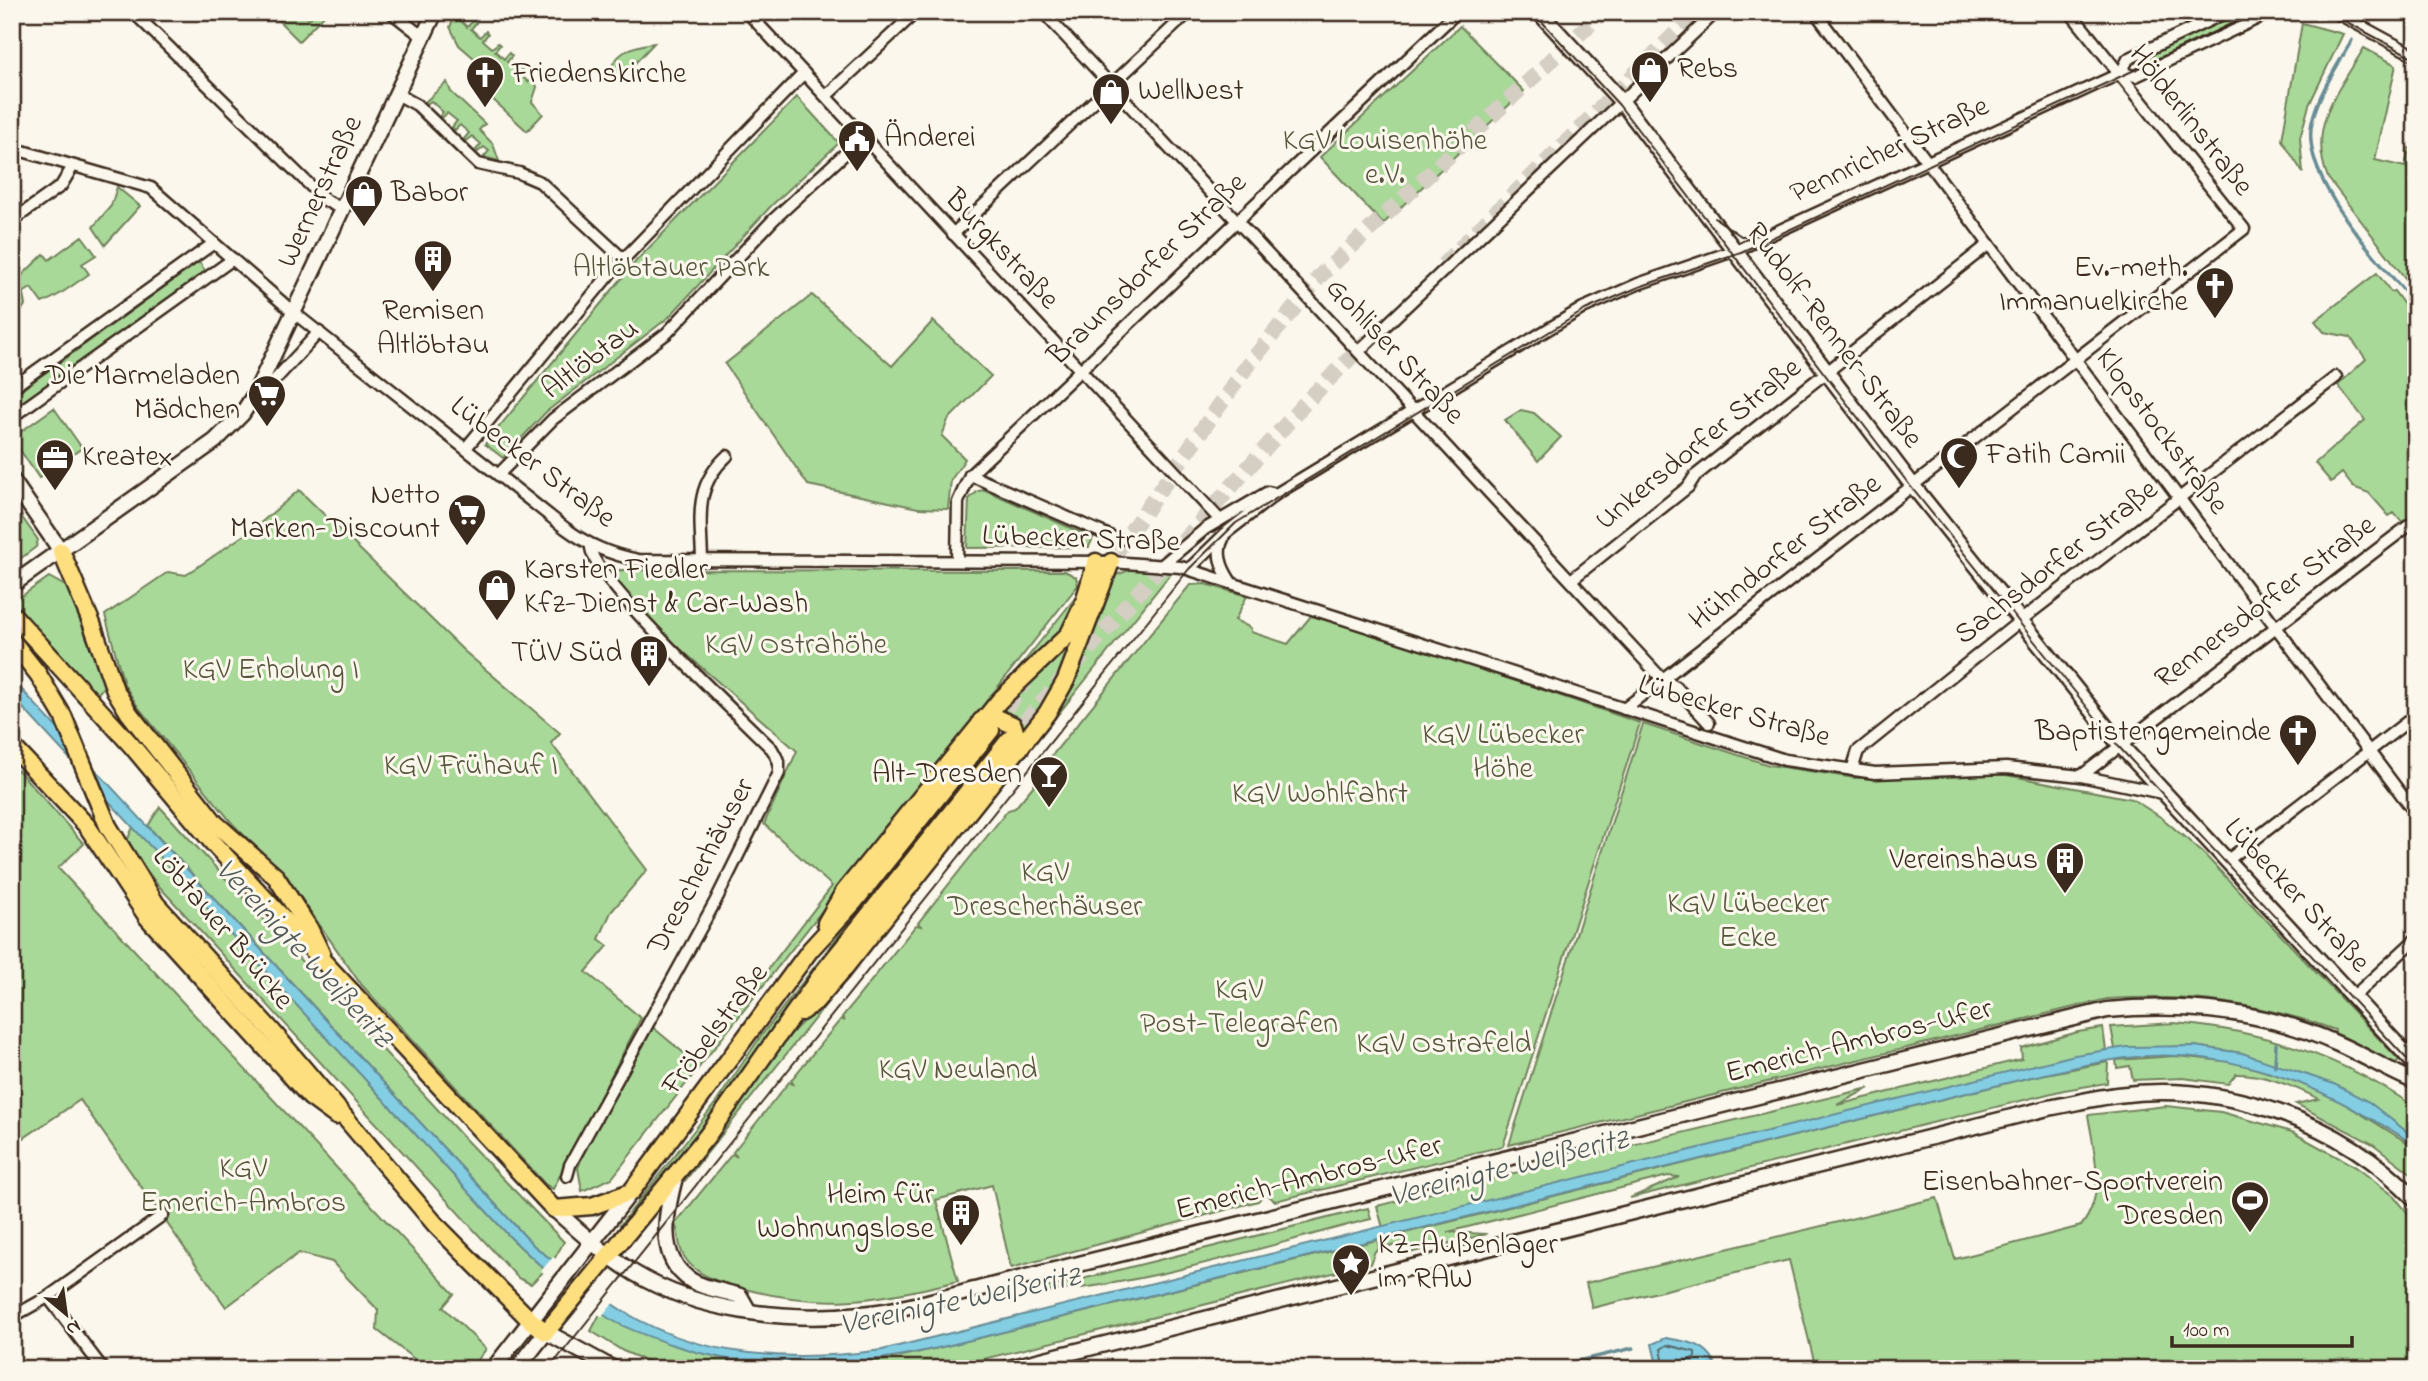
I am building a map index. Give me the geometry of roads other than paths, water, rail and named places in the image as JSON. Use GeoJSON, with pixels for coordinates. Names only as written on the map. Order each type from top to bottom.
{"type":"FeatureCollection","features":[{"type":"Feature","properties":{"kind":"main road","name":"Wernerstraße"},"geometry":{"type":"LineString","coordinates":[[12,584],[215,441],[242,414],[255,394],[435,12]]}},
{"type":"Feature","properties":{"kind":"main road","name":"Rudolf-Renner-Straße"},"geometry":{"type":"LineString","coordinates":[[1539,12],[1622,102],[1913,486],[2121,746],[2162,793]]}},
{"type":"Feature","properties":{"kind":"main road"},"geometry":{"type":"LineString","coordinates":[[12,480],[18,499],[61,551],[92,624],[115,690],[129,713],[215,823],[276,877],[309,928],[326,965]]}},
{"type":"Feature","properties":{"kind":"main road","name":"Fröbelstraße"},"geometry":{"type":"LineString","coordinates":[[493,1369],[588,1249],[810,950],[844,892],[986,725],[1069,634],[1104,562]]}},
{"type":"Feature","properties":{"kind":"main road","name":"Fröbelstraße"},"geometry":{"type":"LineString","coordinates":[[517,1369],[677,1174],[735,1099],[790,1019],[815,1002],[842,971],[1014,744],[1047,713],[1066,680],[1104,562]]}},
{"type":"Feature","properties":{"kind":"main road","name":"Löbtauer Brücke"},"geometry":{"type":"LineString","coordinates":[[12,614],[132,746],[213,843],[326,965]]}},
{"type":"Feature","properties":{"kind":"main road","name":"Löbtauer Brücke"},"geometry":{"type":"LineString","coordinates":[[12,641],[42,681],[62,716],[108,827],[140,883],[353,1127]]}},
{"type":"Feature","properties":{"kind":"main road"},"geometry":{"type":"LineString","coordinates":[[986,725],[995,717],[1013,724],[1014,744]]}},
{"type":"Feature","properties":{"kind":"main road"},"geometry":{"type":"LineString","coordinates":[[12,746],[87,826],[133,897],[172,944],[310,1097],[353,1127],[435,1224],[530,1321],[614,1369]]}},
{"type":"Feature","properties":{"kind":"main road","name":"Lübecker Straße"},"geometry":{"type":"LineString","coordinates":[[2162,793],[2228,860],[2416,1065]]}},
{"type":"Feature","properties":{"kind":"main road","name":"Emerich-Ambros-Ufer"},"geometry":{"type":"LineString","coordinates":[[326,965],[554,1209],[588,1249],[605,1261],[679,1294],[748,1310],[828,1316],[906,1306],[2107,1010],[2170,1007],[2258,1018],[2337,1044],[2416,1082]]}},
{"type":"Feature","properties":{"kind":"main road"},"geometry":{"type":"LineString","coordinates":[[1005,1369],[2048,1108],[2117,1095],[2162,1092],[2202,1095],[2228,1098],[2285,1114],[2328,1133],[2362,1154],[2416,1200]]}},
{"type":"Feature","properties":{"kind":"main road"},"geometry":{"type":"LineString","coordinates":[[677,1174],[666,1222],[669,1247],[675,1261],[692,1281],[740,1296],[748,1310]]}},
{"type":"Feature","properties":{"kind":"main road"},"geometry":{"type":"LineString","coordinates":[[554,1209],[592,1206],[631,1192]]}},
{"type":"Feature","properties":{"kind":"street"},"geometry":{"type":"LineString","coordinates":[[133,12],[325,200],[342,209]]}},
{"type":"Feature","properties":{"kind":"street"},"geometry":{"type":"LineString","coordinates":[[391,12],[423,37]]}},
{"type":"Feature","properties":{"kind":"street","name":"Burgkstraße"},"geometry":{"type":"LineString","coordinates":[[747,12],[1220,520]]}},
{"type":"Feature","properties":{"kind":"street"},"geometry":{"type":"LineString","coordinates":[[826,96],[916,12]]}},
{"type":"Feature","properties":{"kind":"street","name":"Gohliser Straße"},"geometry":{"type":"LineString","coordinates":[[1044,12],[1663,680],[1676,687],[1709,723]]}},
{"type":"Feature","properties":{"kind":"street"},"geometry":{"type":"LineString","coordinates":[[953,234],[1189,12]]}},
{"type":"Feature","properties":{"kind":"street","name":"Braunsdorfer Straße"},"geometry":{"type":"LineString","coordinates":[[957,561],[958,502],[970,475],[1237,218],[1457,12]]}},
{"type":"Feature","properties":{"kind":"street"},"geometry":{"type":"LineString","coordinates":[[1360,351],[1716,12]]}},
{"type":"Feature","properties":{"kind":"street","name":"Klopstockstraße"},"geometry":{"type":"LineString","coordinates":[[1815,12],[2416,814]]}},
{"type":"Feature","properties":{"kind":"street","name":"Hölderlinstraße"},"geometry":{"type":"LineString","coordinates":[[2070,12],[2244,229]]}},
{"type":"Feature","properties":{"kind":"street","name":"Pennricher Straße"},"geometry":{"type":"LineString","coordinates":[[2121,73],[2128,59],[2227,12]]}},
{"type":"Feature","properties":{"kind":"street","name":"Pennricher Straße"},"geometry":{"type":"LineString","coordinates":[[1189,569],[1227,532],[1276,494],[1583,308],[1638,284],[1736,250],[2121,73],[2140,74],[2272,12]]}},
{"type":"Feature","properties":{"kind":"street"},"geometry":{"type":"LineString","coordinates":[[2334,12],[2416,56]]}},
{"type":"Feature","properties":{"kind":"street","name":"Altlöbtau"},"geometry":{"type":"LineString","coordinates":[[466,448],[623,259],[804,73]]}},
{"type":"Feature","properties":{"kind":"street"},"geometry":{"type":"LineString","coordinates":[[397,94],[417,105],[478,164],[519,173],[540,182],[623,259]]}},
{"type":"Feature","properties":{"kind":"street","name":"Altlöbtau"},"geometry":{"type":"LineString","coordinates":[[499,474],[552,419],[667,333],[773,220],[863,137]]}},
{"type":"Feature","properties":{"kind":"street","name":"Lübecker Straße"},"geometry":{"type":"LineString","coordinates":[[12,148],[150,188],[293,312],[592,545],[638,560],[1104,562],[1189,569],[1785,760],[1875,773],[2006,768],[2081,776],[2162,793]]}},
{"type":"Feature","properties":{"kind":"street"},"geometry":{"type":"LineString","coordinates":[[12,221],[61,186],[73,166]]}},
{"type":"Feature","properties":{"kind":"street","name":"Hühndorfer Straße"},"geometry":{"type":"LineString","coordinates":[[1624,709],[2244,229]]}},
{"type":"Feature","properties":{"kind":"street"},"geometry":{"type":"LineString","coordinates":[[12,388],[214,243]]}},
{"type":"Feature","properties":{"kind":"street","name":"Unkersdorfer Straße"},"geometry":{"type":"LineString","coordinates":[[1571,580],[1989,244]]}},
{"type":"Feature","properties":{"kind":"street"},"geometry":{"type":"LineString","coordinates":[[12,417],[233,259]]}},
{"type":"Feature","properties":{"kind":"street","name":"Wernerstraße"},"geometry":{"type":"LineString","coordinates":[[255,394],[272,383],[319,332]]}},
{"type":"Feature","properties":{"kind":"street","name":"Sachsdorfer Straße"},"geometry":{"type":"LineString","coordinates":[[1852,770],[1858,751],[2336,377]]}},
{"type":"Feature","properties":{"kind":"street"},"geometry":{"type":"LineString","coordinates":[[702,560],[701,499],[712,470],[727,456]]}},
{"type":"Feature","properties":{"kind":"street"},"geometry":{"type":"LineString","coordinates":[[970,475],[1119,540]]}},
{"type":"Feature","properties":{"kind":"street","name":"Pennricher Straße"},"geometry":{"type":"LineString","coordinates":[[1161,566],[1185,543],[1220,520],[1268,492],[1276,494]]}},
{"type":"Feature","properties":{"kind":"street","name":"Rennersdorfer Straße"},"geometry":{"type":"LineString","coordinates":[[2081,776],[2416,520]]}},
{"type":"Feature","properties":{"kind":"street","name":"Lübecker Straße"},"geometry":{"type":"LineString","coordinates":[[1227,532],[1219,546],[1220,560],[1231,582]]}},
{"type":"Feature","properties":{"kind":"street","name":"Drescherhäuser"},"geometry":{"type":"LineString","coordinates":[[567,1177],[570,1164],[715,902],[779,773],[779,762],[772,749],[644,622],[607,580],[592,555],[592,545]]}},
{"type":"Feature","properties":{"kind":"street"},"geometry":{"type":"LineString","coordinates":[[2228,860],[2416,715]]}},
{"type":"Feature","properties":{"kind":"street"},"geometry":{"type":"LineString","coordinates":[[2354,996],[2416,939]]}},
{"type":"Feature","properties":{"kind":"street"},"geometry":{"type":"LineString","coordinates":[[12,1317],[48,1297],[163,1215]]}},
{"type":"Feature","properties":{"kind":"street"},"geometry":{"type":"LineString","coordinates":[[48,1297],[103,1369]]}},
{"type":"Feature","properties":{"kind":"water"},"geometry":{"type":"Polygon","coordinates":[[[12,679],[533,1245],[623,1311],[653,1327],[716,1348],[783,1356],[882,1350],[2075,1055],[2127,1047],[2194,1046],[2242,1053],[2334,1084],[2369,1102],[2416,1139],[2416,1148],[2392,1130],[2339,1101],[2281,1076],[2220,1060],[2157,1056],[2126,1058],[2031,1077],[938,1348],[869,1361],[836,1364],[771,1365],[738,1361],[670,1344],[617,1323],[571,1291],[522,1249],[12,696],[12,679]]]}},
{"type":"Feature","properties":{"kind":"water"},"geometry":{"type":"Polygon","coordinates":[[[1666,1338],[1700,1347],[1715,1362],[1709,1367],[1694,1365],[1662,1369],[1657,1365],[1652,1344],[1666,1338]]]}},
{"type":"Feature","properties":{"kind":"waterway"},"geometry":{"type":"LineString","coordinates":[[2352,40],[2319,101],[2312,122],[2311,145],[2318,169],[2346,219],[2416,305]]}},
{"type":"Feature","properties":{"kind":"waterway"},"geometry":{"type":"LineString","coordinates":[[2275,1067],[2276,1044]]}},
{"type":"Feature","properties":{"kind":"waterway"},"geometry":{"type":"LineString","coordinates":[[1546,1369],[1633,1348]]}},
{"type":"Feature","properties":{"kind":"tunnel"},"geometry":{"type":"LineString","coordinates":[[1103,571],[1245,369],[1320,276],[1603,12]]}},
{"type":"Feature","properties":{"kind":"tunnel"},"geometry":{"type":"LineString","coordinates":[[1443,265],[1697,12]]}},
{"type":"Feature","properties":{"kind":"tunnel"},"geometry":{"type":"LineString","coordinates":[[1009,740],[1304,404],[1368,340]]}},
{"type":"Feature","properties":{"kind":"tunnel"},"geometry":{"type":"LineString","coordinates":[[992,728],[1025,681]]}},
{"type":"Feature","properties":{"kind":"tram line"},"geometry":{"type":"LineString","coordinates":[[1533,12],[1619,105],[1911,487],[2119,747],[2416,1069]]}},
{"type":"Feature","properties":{"kind":"tram line"},"geometry":{"type":"LineString","coordinates":[[549,1369],[1189,569],[1236,523],[1585,310],[1639,287],[1741,252],[2260,12]]}},
{"type":"Feature","properties":{"kind":"tram line"},"geometry":{"type":"LineString","coordinates":[[2328,12],[2416,59]]}},
{"type":"Feature","properties":{"kind":"tram line"},"geometry":{"type":"LineString","coordinates":[[1715,218],[1741,236],[1762,235]]}},
{"type":"Feature","properties":{"kind":"place","name":"Rebs"},"geometry":{"type":"Point","coordinates":[1650,104]}},
{"type":"Feature","properties":{"kind":"place","name":"Friedenskirche"},"geometry":{"type":"Point","coordinates":[485,109]}},
{"type":"Feature","properties":{"kind":"place","name":"WellNest"},"geometry":{"type":"Point","coordinates":[1111,126]}},
{"type":"Feature","properties":{"kind":"place","name":"Änderei"},"geometry":{"type":"Point","coordinates":[857,173]}},
{"type":"Feature","properties":{"kind":"place","name":"Babor"},"geometry":{"type":"Point","coordinates":[364,228]}},
{"type":"Feature","properties":{"kind":"place","name":"Remisen Altlöbtau"},"geometry":{"type":"Point","coordinates":[433,293]}},
{"type":"Feature","properties":{"kind":"place","name":"Ev.-meth. Immanuelkirche"},"geometry":{"type":"Point","coordinates":[2215,320]}},
{"type":"Feature","properties":{"kind":"place","name":"Die Marmeladen Mädchen"},"geometry":{"type":"Point","coordinates":[267,428]}},
{"type":"Feature","properties":{"kind":"place","name":"Fatih Camii"},"geometry":{"type":"Point","coordinates":[1959,490]}},
{"type":"Feature","properties":{"kind":"place","name":"Kreatex"},"geometry":{"type":"Point","coordinates":[55,492]}},
{"type":"Feature","properties":{"kind":"place","name":"Netto Marken-Discount"},"geometry":{"type":"Point","coordinates":[467,547]}},
{"type":"Feature","properties":{"kind":"place","name":"Karsten Fiedler Kfz-Dienst & Car-Wash"},"geometry":{"type":"Point","coordinates":[497,622]}},
{"type":"Feature","properties":{"kind":"place","name":"TÜV Süd"},"geometry":{"type":"Point","coordinates":[649,688]}},
{"type":"Feature","properties":{"kind":"place","name":"Baptistengemeinde"},"geometry":{"type":"Point","coordinates":[2298,767]}},
{"type":"Feature","properties":{"kind":"place","name":"Alt-Dresden"},"geometry":{"type":"Point","coordinates":[1049,809]}},
{"type":"Feature","properties":{"kind":"place","name":"Vereinshaus"},"geometry":{"type":"Point","coordinates":[2065,895]}},
{"type":"Feature","properties":{"kind":"place","name":"Eisenbahner-Sportverein Dresden"},"geometry":{"type":"Point","coordinates":[2250,1234]}},
{"type":"Feature","properties":{"kind":"place","name":"Heim für Wohnungslose"},"geometry":{"type":"Point","coordinates":[961,1247]}},
{"type":"Feature","properties":{"kind":"place","name":"KZ-Außenlager im RAW"},"geometry":{"type":"Point","coordinates":[1351,1297]}},
{"type":"Feature","properties":{"kind":"park label","name":"KGV Louisenhöhe e.V."},"geometry":{"type":"Point","coordinates":[1385,159]}},
{"type":"Feature","properties":{"kind":"park label","name":"Altlöbtauer Park"},"geometry":{"type":"Point","coordinates":[671,269]}},
{"type":"Feature","properties":{"kind":"park label","name":"KGV Ostrahöhe"},"geometry":{"type":"Point","coordinates":[796,646]}},
{"type":"Feature","properties":{"kind":"park label","name":"KGV Erholung I"},"geometry":{"type":"Point","coordinates":[271,671]}},
{"type":"Feature","properties":{"kind":"park label","name":"KGV Lübecker Höhe"},"geometry":{"type":"Point","coordinates":[1503,753]}},
{"type":"Feature","properties":{"kind":"park label","name":"KGV Frühauf I"},"geometry":{"type":"Point","coordinates":[471,767]}},
{"type":"Feature","properties":{"kind":"park label","name":"KGV Wohlfahrt"},"geometry":{"type":"Point","coordinates":[1320,795]}},
{"type":"Feature","properties":{"kind":"park label","name":"KGV Drescherhäuser"},"geometry":{"type":"Point","coordinates":[1045,891]}},
{"type":"Feature","properties":{"kind":"park label","name":"KGV Lübecker Ecke"},"geometry":{"type":"Point","coordinates":[1748,922]}},
{"type":"Feature","properties":{"kind":"park label","name":"KGV Post-Telegrafen"},"geometry":{"type":"Point","coordinates":[1239,1008]}},
{"type":"Feature","properties":{"kind":"park label","name":"KGV Ostrafeld"},"geometry":{"type":"Point","coordinates":[1444,1045]}},
{"type":"Feature","properties":{"kind":"park label","name":"KGV Neuland"},"geometry":{"type":"Point","coordinates":[958,1071]}},
{"type":"Feature","properties":{"kind":"park label","name":"KGV Emerich-Ambros"},"geometry":{"type":"Point","coordinates":[243,1187]}},
{"type":"Feature","properties":{"kind":"water label","name":"Vereinigte Weißeritz"},"geometry":{"type":"Point","coordinates":[303,954]}},
{"type":"Feature","properties":{"kind":"water label","name":"Vereinigte Weißeritz"},"geometry":{"type":"Point","coordinates":[1509,1169]}},
{"type":"Feature","properties":{"kind":"water label","name":"Vereinigte Weißeritz"},"geometry":{"type":"Point","coordinates":[960,1302]}}]}
